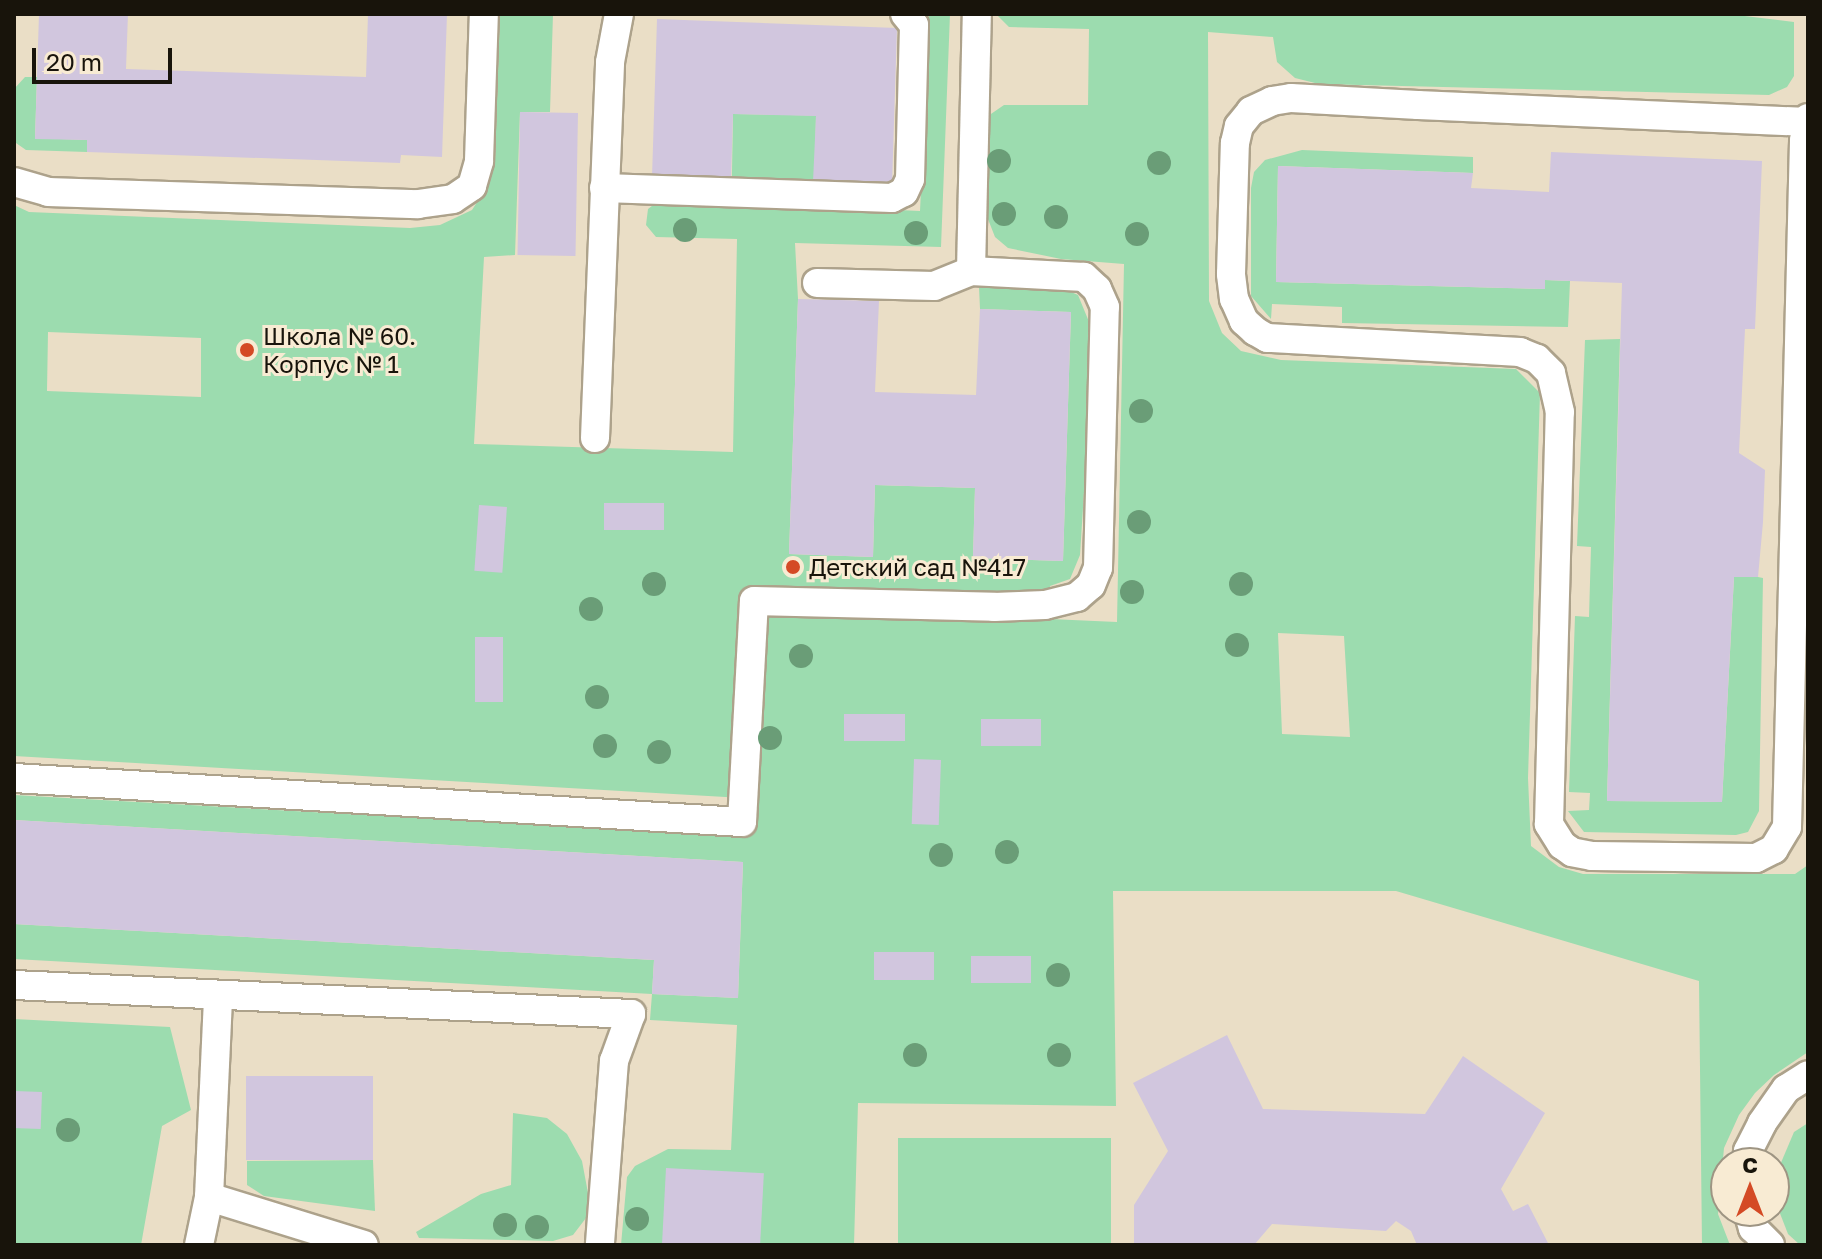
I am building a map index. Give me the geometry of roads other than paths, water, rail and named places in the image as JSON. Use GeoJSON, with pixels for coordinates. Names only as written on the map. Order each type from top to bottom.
{"type":"FeatureCollection","features":[{"type":"Feature","properties":{"kind":"lane"},"geometry":{"type":"LineString","coordinates":[[14,182],[48,192],[418,204],[453,199],[472,186],[479,161],[484,14]]}},
{"type":"Feature","properties":{"kind":"lane"},"geometry":{"type":"LineString","coordinates":[[595,438],[610,62],[619,14]]}},
{"type":"Feature","properties":{"kind":"lane"},"geometry":{"type":"LineString","coordinates":[[604,188],[892,198],[904,192],[910,179],[914,25],[905,14]]}},
{"type":"Feature","properties":{"kind":"lane"},"geometry":{"type":"LineString","coordinates":[[971,271],[977,14]]}},
{"type":"Feature","properties":{"kind":"lane"},"geometry":{"type":"LineString","coordinates":[[1291,98],[1808,120],[1800,728],[1787,827],[1774,849],[1756,858],[1592,856],[1572,852],[1562,845],[1549,824],[1560,412],[1551,373],[1537,359],[1520,352],[1267,338],[1244,321],[1234,299],[1231,274],[1237,134],[1251,111],[1272,101],[1291,98]]}},
{"type":"Feature","properties":{"kind":"lane"},"geometry":{"type":"LineString","coordinates":[[14,778],[742,822],[754,601],[994,607],[1045,605],[1077,597],[1091,585],[1098,568],[1105,307],[1097,289],[1084,277],[971,271],[934,286],[817,283]]}},
{"type":"Feature","properties":{"kind":"lane"},"geometry":{"type":"LineString","coordinates":[[14,985],[631,1014],[614,1061],[600,1245]]}},
{"type":"Feature","properties":{"kind":"lane"},"geometry":{"type":"LineString","coordinates":[[199,1245],[209,1197],[218,995]]}},
{"type":"Feature","properties":{"kind":"lane"},"geometry":{"type":"LineString","coordinates":[[1750,1147],[1762,1123],[1786,1089],[1808,1075]]}},
{"type":"Feature","properties":{"kind":"lane"},"geometry":{"type":"LineString","coordinates":[[209,1197],[364,1245]]}},
{"type":"Feature","properties":{"kind":"lane"},"geometry":{"type":"LineString","coordinates":[[1753,1227],[1770,1245]]}},
{"type":"Feature","properties":{"kind":"place","name":"Школа № 60. Корпус № 1"},"geometry":{"type":"Point","coordinates":[247,350]}},
{"type":"Feature","properties":{"kind":"place","name":"Детский сад №417"},"geometry":{"type":"Point","coordinates":[793,567]}}]}
